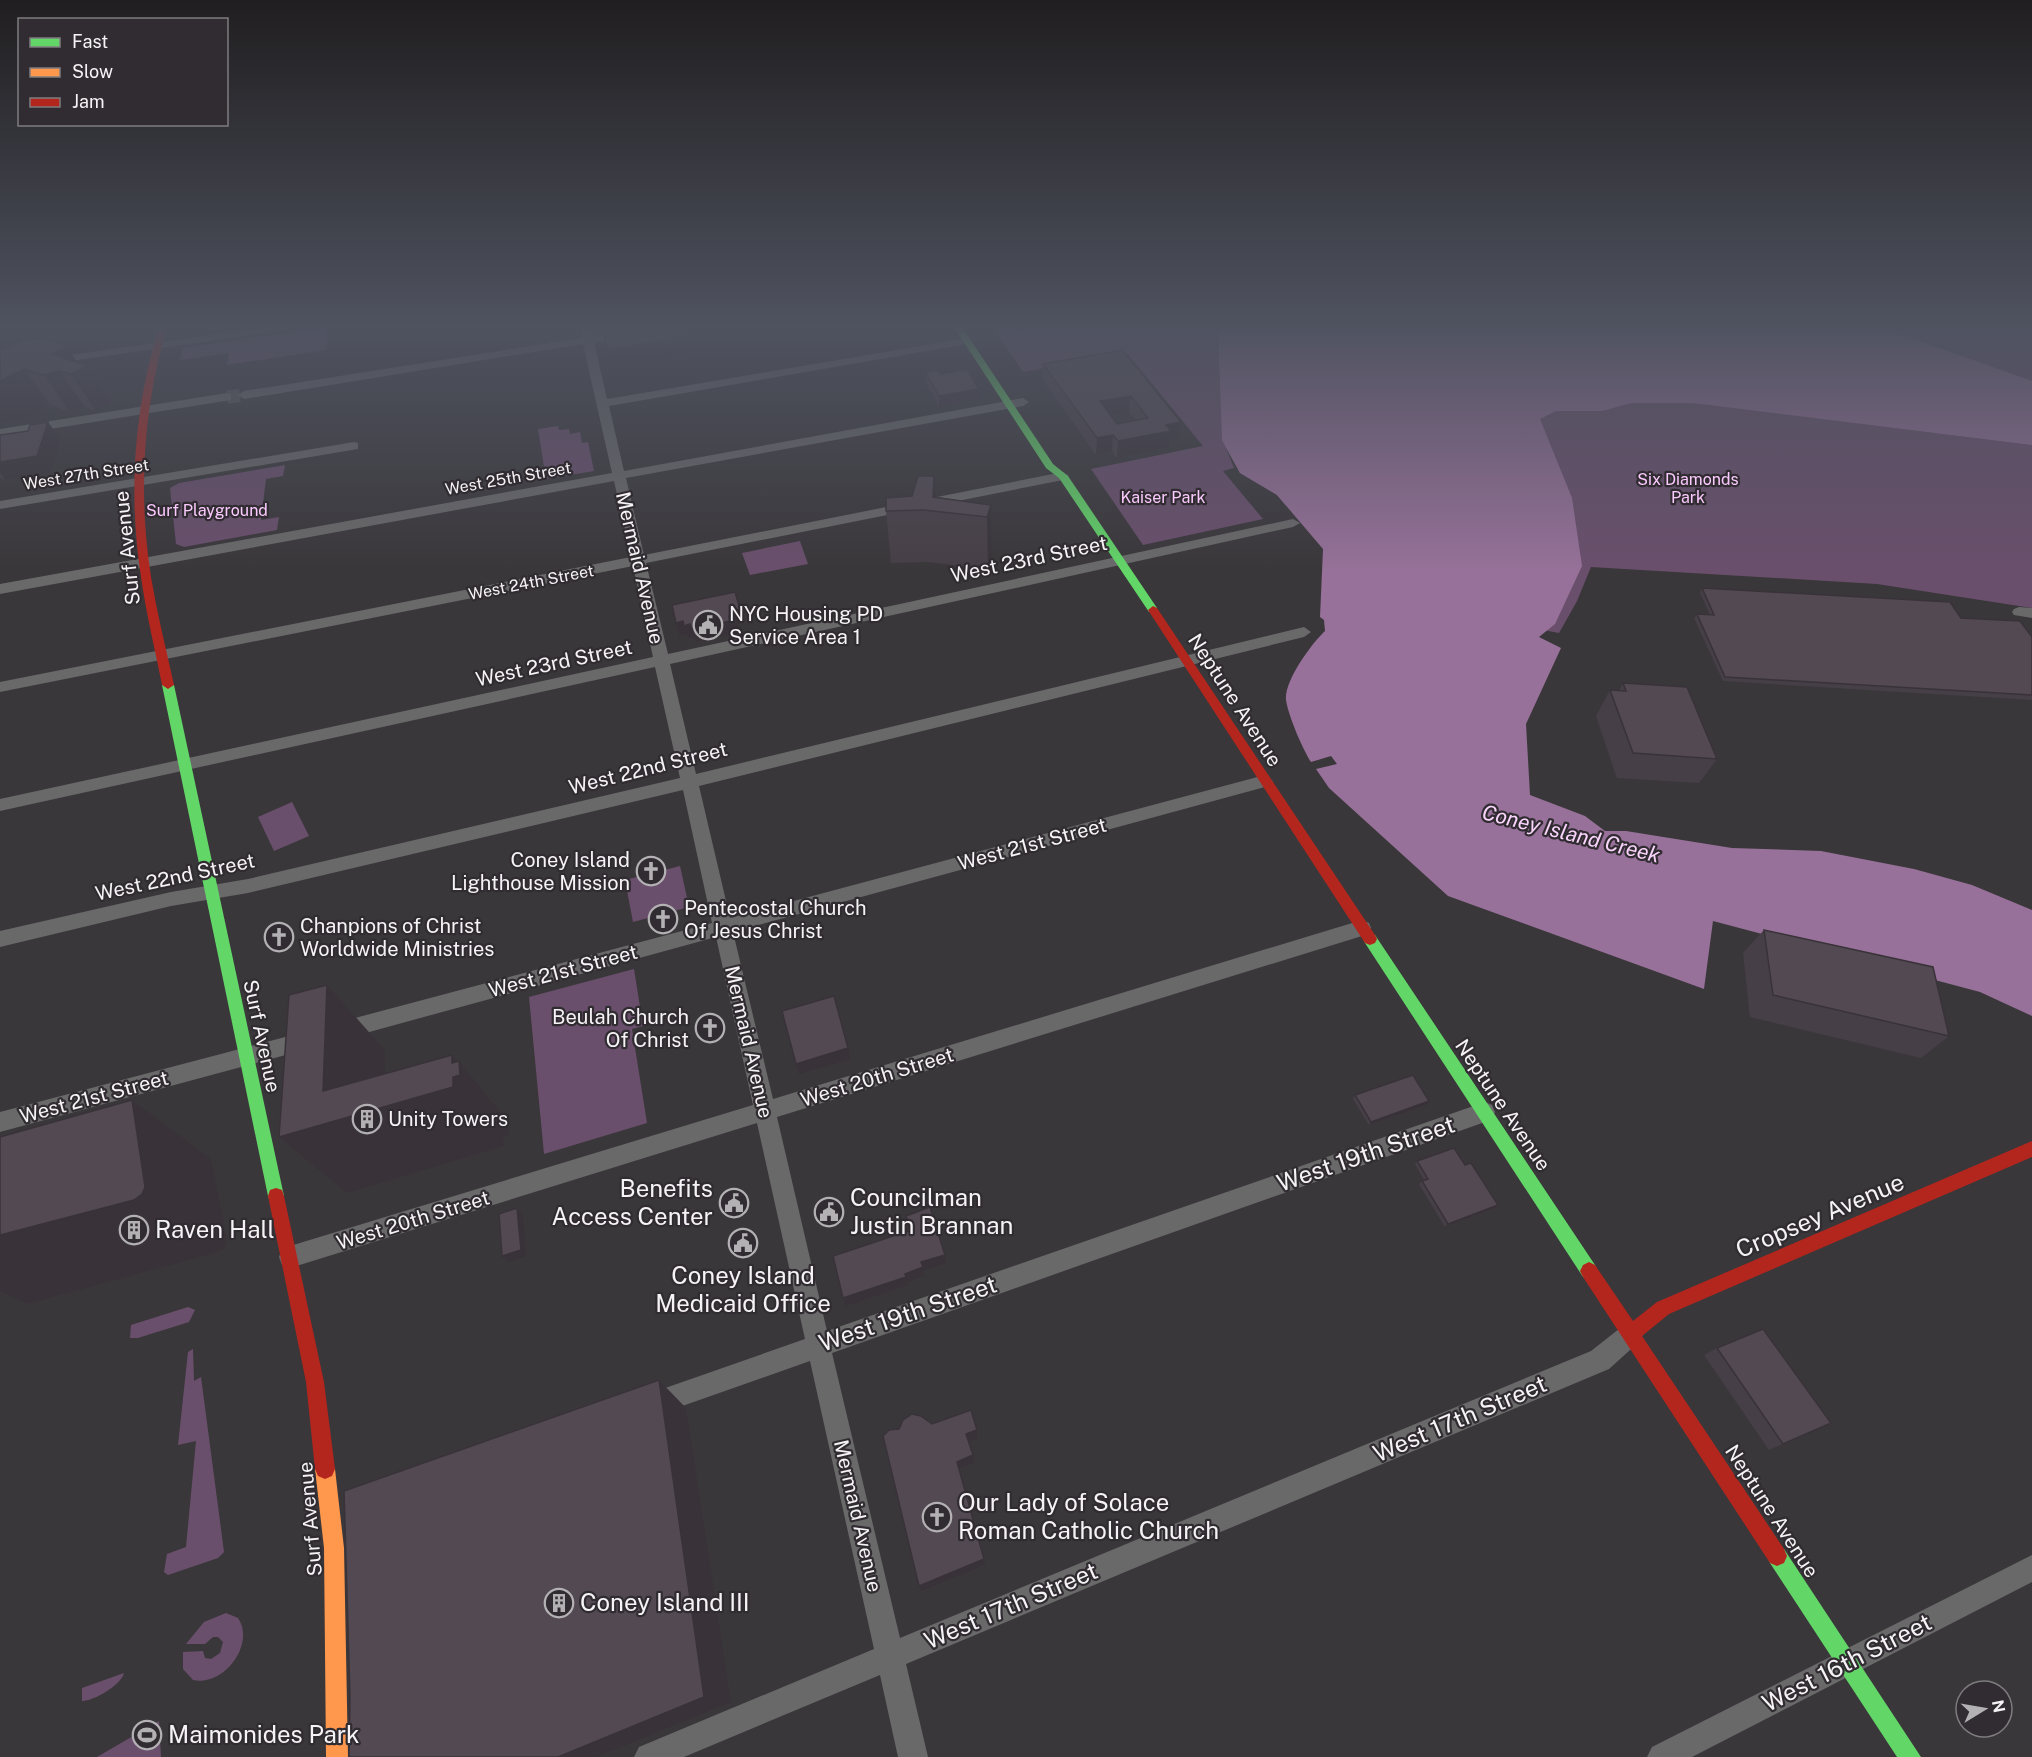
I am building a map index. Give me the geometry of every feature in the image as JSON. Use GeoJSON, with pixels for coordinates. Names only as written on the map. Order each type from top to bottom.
{"type":"FeatureCollection","features":[{"type":"Feature","properties":{"kind":"main road","name":"Neptune Avenue"},"geometry":{"type":"LineString","coordinates":[[1019,409],[1048,466],[1063,476],[1632,1333],[1910,1757]]}},
{"type":"Feature","properties":{"kind":"main road","name":"Surf Avenue"},"geometry":{"type":"LineString","coordinates":[[144,410],[139,482],[144,563],[161,656],[213,892],[245,1057],[290,1257],[341,1515],[337,1757]]}},
{"type":"Feature","properties":{"kind":"main road","name":"Cropsey Avenue"},"geometry":{"type":"LineString","coordinates":[[1632,1333],[1663,1308],[2032,1149]]}},
{"type":"Feature","properties":{"kind":"street"},"geometry":{"type":"LineString","coordinates":[[0,433],[150,409]]}},
{"type":"Feature","properties":{"kind":"street","name":"Mermaid Avenue"},"geometry":{"type":"LineString","coordinates":[[604,409],[913,1757]]}},
{"type":"Feature","properties":{"kind":"street","name":"West 25th Street"},"geometry":{"type":"LineString","coordinates":[[0,589],[983,409]]}},
{"type":"Feature","properties":{"kind":"street","name":"West 27th Street"},"geometry":{"type":"LineString","coordinates":[[0,505],[354,446]]}},
{"type":"Feature","properties":{"kind":"street","name":"West 24th Street"},"geometry":{"type":"LineString","coordinates":[[0,687],[1063,476]]}},
{"type":"Feature","properties":{"kind":"street","name":"West 23rd Street"},"geometry":{"type":"LineString","coordinates":[[0,805],[1293,523]]}},
{"type":"Feature","properties":{"kind":"street","name":"West 22nd Street"},"geometry":{"type":"LineString","coordinates":[[0,939],[171,899],[213,892],[500,828],[1305,632]]}},
{"type":"Feature","properties":{"kind":"street","name":"West 21st Street"},"geometry":{"type":"LineString","coordinates":[[0,1122],[1265,781]]}},
{"type":"Feature","properties":{"kind":"street","name":"West 20th Street"},"geometry":{"type":"LineString","coordinates":[[290,1257],[1362,928]]}},
{"type":"Feature","properties":{"kind":"street","name":"West 19th Street"},"geometry":{"type":"LineString","coordinates":[[634,1411],[1485,1112]]}},
{"type":"Feature","properties":{"kind":"street","name":"West 17th Street"},"geometry":{"type":"LineString","coordinates":[[650,1757],[1600,1360],[1632,1333]]}},
{"type":"Feature","properties":{"kind":"street","name":"West 16th Street"},"geometry":{"type":"LineString","coordinates":[[1662,1757],[2032,1568]]}},
{"type":"Feature","properties":{"kind":"green space","name":"Kaiser Park"},"geometry":{"type":"Polygon","coordinates":[[[1173,409],[1244,409],[1286,506],[1277,495],[1240,473],[1226,448],[1234,468],[1223,471],[1263,519],[1143,545],[1091,469],[1203,446],[1173,409]]]}},
{"type":"Feature","properties":{"kind":"green space","name":"Six Diamonds Park"},"geometry":{"type":"Polygon","coordinates":[[[1511,409],[2032,409],[2032,608],[1877,584],[1591,567],[1577,601],[1559,633],[1543,630],[1502,416],[1511,409]]]}},
{"type":"Feature","properties":{"kind":"green space"},"geometry":{"type":"Polygon","coordinates":[[[558,426],[559,430],[569,429],[570,434],[580,432],[582,443],[588,442],[594,471],[546,479],[538,429],[558,426]]]}},
{"type":"Feature","properties":{"kind":"green space","name":"Surf Playground"},"geometry":{"type":"Polygon","coordinates":[[[285,465],[283,476],[266,479],[261,520],[279,517],[277,530],[184,547],[176,544],[170,488],[179,483],[285,465]]]}},
{"type":"Feature","properties":{"kind":"green space"},"geometry":{"type":"Polygon","coordinates":[[[800,541],[808,564],[750,575],[742,553],[800,541]]]}},
{"type":"Feature","properties":{"kind":"green space"},"geometry":{"type":"Polygon","coordinates":[[[292,802],[309,836],[274,851],[258,817],[292,802]]]}},
{"type":"Feature","properties":{"kind":"green space"},"geometry":{"type":"Polygon","coordinates":[[[680,866],[689,907],[633,922],[625,880],[680,866]]]}},
{"type":"Feature","properties":{"kind":"green space"},"geometry":{"type":"Polygon","coordinates":[[[634,969],[643,1026],[632,1029],[647,1123],[544,1154],[529,997],[634,969]]]}},
{"type":"Feature","properties":{"kind":"green space"},"geometry":{"type":"Polygon","coordinates":[[[188,1307],[195,1310],[189,1322],[138,1338],[130,1338],[131,1325],[188,1307]]]}},
{"type":"Feature","properties":{"kind":"green space"},"geometry":{"type":"Polygon","coordinates":[[[193,1349],[194,1381],[201,1377],[224,1552],[218,1558],[168,1575],[164,1572],[167,1554],[186,1547],[196,1441],[178,1445],[188,1352],[193,1349]]]}},
{"type":"Feature","properties":{"kind":"green space"},"geometry":{"type":"Polygon","coordinates":[[[226,1613],[238,1618],[243,1640],[240,1651],[225,1671],[215,1677],[193,1680],[183,1669],[183,1652],[203,1651],[205,1658],[211,1659],[220,1653],[223,1642],[218,1637],[213,1637],[205,1644],[186,1644],[204,1622],[226,1613]]]}},
{"type":"Feature","properties":{"kind":"green space"},"geometry":{"type":"Polygon","coordinates":[[[124,1673],[118,1682],[106,1691],[82,1701],[82,1688],[124,1673]]]}},
{"type":"Feature","properties":{"kind":"green space","name":"Maimonides Park"},"geometry":{"type":"Polygon","coordinates":[[[159,1721],[161,1757],[97,1757],[159,1721]]]}},
{"type":"Feature","properties":{"kind":"water","name":"Coney Island Creek"},"geometry":{"type":"Polygon","coordinates":[[[1221,409],[1609,409],[1556,411],[1540,419],[1572,498],[1582,566],[1555,624],[1539,637],[1561,648],[1526,724],[1530,795],[1585,816],[1605,831],[1626,831],[1732,848],[1821,851],[1914,869],[1972,885],[2032,910],[2032,1016],[1980,992],[1713,921],[1704,989],[1448,896],[1329,788],[1316,769],[1337,764],[1331,756],[1311,762],[1304,749],[1286,700],[1289,683],[1294,673],[1313,644],[1325,631],[1324,620],[1320,617],[1323,549],[1277,495],[1240,473],[1222,440],[1221,409]]]}},
{"type":"Feature","properties":{"kind":"water"},"geometry":{"type":"Polygon","coordinates":[[[1741,409],[2032,409],[2032,445],[1741,409]]]}},
{"type":"Feature","properties":{"kind":"building"},"geometry":{"type":"Polygon","coordinates":[[[1076,409],[1106,409],[1117,424],[1148,418],[1141,409],[1170,409],[1181,422],[1166,425],[1171,431],[1118,441],[1113,435],[1097,438],[1076,409]]]}},
{"type":"Feature","properties":{"kind":"building"},"geometry":{"type":"Polygon","coordinates":[[[48,422],[37,456],[0,462],[0,435],[28,431],[30,425],[48,422]]]}},
{"type":"Feature","properties":{"kind":"building"},"geometry":{"type":"Polygon","coordinates":[[[918,476],[934,476],[933,497],[991,505],[987,517],[924,510],[886,511],[886,498],[912,496],[918,476]]]}},
{"type":"Feature","properties":{"kind":"building"},"geometry":{"type":"Polygon","coordinates":[[[1702,588],[1950,602],[1961,618],[2020,621],[2032,637],[2032,695],[1725,677],[1697,614],[1714,615],[1702,588]]]}},
{"type":"Feature","properties":{"kind":"building"},"geometry":{"type":"Polygon","coordinates":[[[735,592],[740,609],[734,611],[735,615],[729,616],[730,621],[692,629],[690,624],[684,626],[683,621],[676,623],[672,605],[735,592]]]}},
{"type":"Feature","properties":{"kind":"building"},"geometry":{"type":"Polygon","coordinates":[[[1623,683],[1687,687],[1717,759],[1633,753],[1610,690],[1626,691],[1623,683]]]}},
{"type":"Feature","properties":{"kind":"building"},"geometry":{"type":"Polygon","coordinates":[[[1764,930],[1933,967],[1949,1036],[1773,995],[1764,930]]]}},
{"type":"Feature","properties":{"kind":"building"},"geometry":{"type":"Polygon","coordinates":[[[327,985],[323,1091],[452,1055],[452,1063],[459,1061],[460,1075],[453,1077],[453,1087],[279,1137],[289,995],[327,985]]]}},
{"type":"Feature","properties":{"kind":"building"},"geometry":{"type":"Polygon","coordinates":[[[834,996],[848,1048],[796,1064],[782,1011],[834,996]]]}},
{"type":"Feature","properties":{"kind":"building"},"geometry":{"type":"Polygon","coordinates":[[[1413,1075],[1429,1101],[1371,1122],[1355,1095],[1413,1075]]]}},
{"type":"Feature","properties":{"kind":"building"},"geometry":{"type":"Polygon","coordinates":[[[132,1100],[145,1187],[142,1194],[134,1200],[0,1235],[0,1137],[132,1100]]]}},
{"type":"Feature","properties":{"kind":"building"},"geometry":{"type":"Polygon","coordinates":[[[1454,1148],[1465,1165],[1471,1163],[1498,1205],[1448,1224],[1422,1181],[1428,1179],[1417,1161],[1454,1148]]]}},
{"type":"Feature","properties":{"kind":"building"},"geometry":{"type":"Polygon","coordinates":[[[930,1207],[945,1255],[921,1262],[923,1267],[905,1274],[906,1277],[843,1298],[833,1256],[911,1230],[906,1216],[930,1207]]]}},
{"type":"Feature","properties":{"kind":"building"},"geometry":{"type":"Polygon","coordinates":[[[517,1208],[521,1250],[502,1256],[499,1214],[517,1208]]]}},
{"type":"Feature","properties":{"kind":"building"},"geometry":{"type":"Polygon","coordinates":[[[1763,1329],[1831,1423],[1783,1444],[1717,1348],[1763,1329]]]}},
{"type":"Feature","properties":{"kind":"building","name":"Coney Island III"},"geometry":{"type":"Polygon","coordinates":[[[659,1380],[704,1697],[558,1757],[349,1757],[350,1697],[344,1491],[659,1380]]]}},
{"type":"Feature","properties":{"kind":"building","name":"Our Lady of Solace Roman Catholic Church"},"geometry":{"type":"Polygon","coordinates":[[[971,1410],[977,1430],[966,1434],[973,1455],[957,1462],[984,1559],[919,1586],[883,1436],[889,1430],[899,1429],[903,1420],[912,1414],[921,1416],[932,1424],[971,1410]]]}},
{"type":"Feature","properties":{"kind":"traffic: fast"},"geometry":{"type":"LineString","coordinates":[[1012,409],[1049,466],[1063,476],[1153,610]]}},
{"type":"Feature","properties":{"kind":"traffic: fast"},"geometry":{"type":"LineString","coordinates":[[168,685],[276,1196]]}},
{"type":"Feature","properties":{"kind":"traffic: fast"},"geometry":{"type":"LineString","coordinates":[[1370,939],[1589,1271]]}},
{"type":"Feature","properties":{"kind":"traffic: fast"},"geometry":{"type":"LineString","coordinates":[[1777,1556],[1910,1757]]}},
{"type":"Feature","properties":{"kind":"traffic: slow"},"geometry":{"type":"LineString","coordinates":[[325,1469],[334,1548],[337,1757]]}},
{"type":"Feature","properties":{"kind":"traffic: jam"},"geometry":{"type":"LineString","coordinates":[[144,409],[139,474],[141,534],[146,578],[168,685]]}},
{"type":"Feature","properties":{"kind":"traffic: jam"},"geometry":{"type":"LineString","coordinates":[[1153,610],[1370,939]]}},
{"type":"Feature","properties":{"kind":"traffic: jam"},"geometry":{"type":"LineString","coordinates":[[1632,1333],[1663,1308],[2032,1149]]}},
{"type":"Feature","properties":{"kind":"traffic: jam"},"geometry":{"type":"LineString","coordinates":[[276,1196],[315,1382],[325,1469]]}},
{"type":"Feature","properties":{"kind":"traffic: jam"},"geometry":{"type":"LineString","coordinates":[[1589,1271],[1777,1556]]}},
{"type":"Feature","properties":{"kind":"place","name":"NYC Housing PD Service Area 1"},"geometry":{"type":"Point","coordinates":[708,625]}},
{"type":"Feature","properties":{"kind":"place","name":"Coney Island Lighthouse Mission"},"geometry":{"type":"Point","coordinates":[651,871]}},
{"type":"Feature","properties":{"kind":"place","name":"Pentecostal Church Of Jesus Christ"},"geometry":{"type":"Point","coordinates":[663,919]}},
{"type":"Feature","properties":{"kind":"place","name":"Chanpions of Christ Worldwide Ministries"},"geometry":{"type":"Point","coordinates":[279,937]}},
{"type":"Feature","properties":{"kind":"place","name":"Beulah Church Of Christ"},"geometry":{"type":"Point","coordinates":[710,1028]}},
{"type":"Feature","properties":{"kind":"place","name":"Unity Towers"},"geometry":{"type":"Point","coordinates":[367,1119]}},
{"type":"Feature","properties":{"kind":"place","name":"Benefits Access Center"},"geometry":{"type":"Point","coordinates":[734,1203]}},
{"type":"Feature","properties":{"kind":"place","name":"Councilman Justin Brannan"},"geometry":{"type":"Point","coordinates":[829,1212]}},
{"type":"Feature","properties":{"kind":"place","name":"Raven Hall"},"geometry":{"type":"Point","coordinates":[134,1230]}},
{"type":"Feature","properties":{"kind":"place","name":"Coney Island Medicaid Office"},"geometry":{"type":"Point","coordinates":[743,1243]}},
{"type":"Feature","properties":{"kind":"place","name":"Our Lady of Solace Roman Catholic Church"},"geometry":{"type":"Point","coordinates":[937,1517]}},
{"type":"Feature","properties":{"kind":"place","name":"Coney Island III"},"geometry":{"type":"Point","coordinates":[559,1603]}},
{"type":"Feature","properties":{"kind":"place","name":"Maimonides Park"},"geometry":{"type":"Point","coordinates":[147,1735]}}]}
